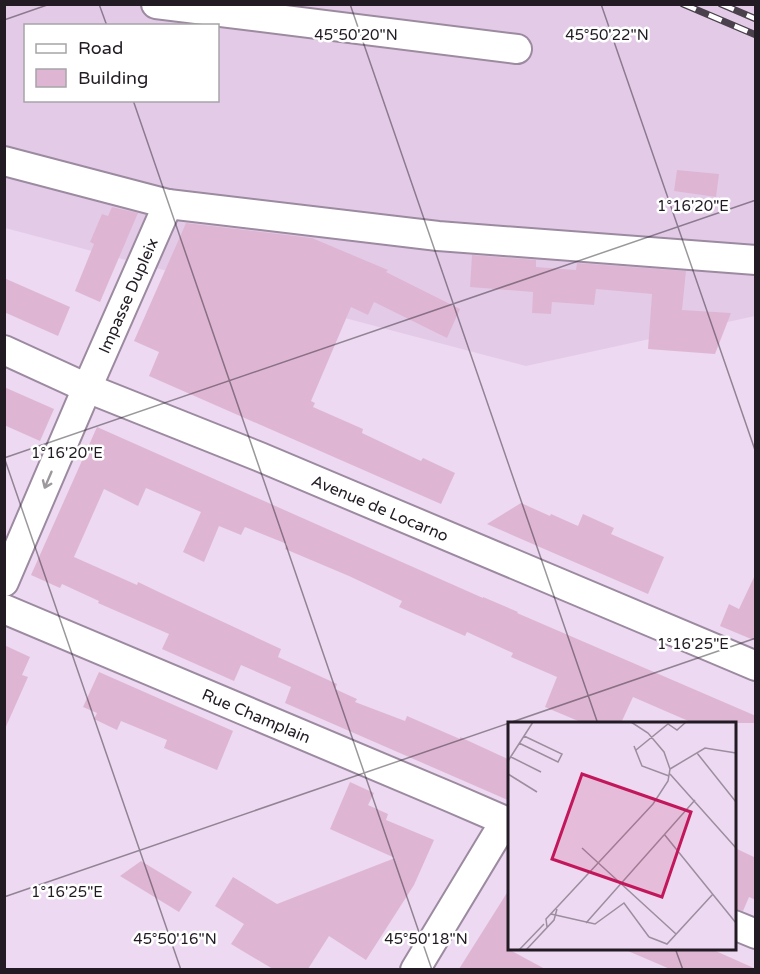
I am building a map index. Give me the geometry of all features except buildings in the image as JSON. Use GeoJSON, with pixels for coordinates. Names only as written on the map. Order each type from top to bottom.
{"type":"FeatureCollection","features":[{"type":"Feature","properties":{"kind":"street"},"geometry":{"type":"LineString","coordinates":[[156,4],[517,49]]}},
{"type":"Feature","properties":{"kind":"street"},"geometry":{"type":"LineString","coordinates":[[4,161],[168,204],[438,236],[756,260]]}},
{"type":"Feature","properties":{"kind":"street","name":"Impasse Dupleix"},"geometry":{"type":"LineString","coordinates":[[4,582],[168,204]]}},
{"type":"Feature","properties":{"kind":"street","name":"Avenue de Locarno"},"geometry":{"type":"LineString","coordinates":[[4,350],[87,388],[260,457],[756,666]]}},
{"type":"Feature","properties":{"kind":"street","name":"Rue Champlain"},"geometry":{"type":"LineString","coordinates":[[4,609],[507,822]]}},
{"type":"Feature","properties":{"kind":"street"},"geometry":{"type":"LineString","coordinates":[[415,969],[507,822]]}},
{"type":"Feature","properties":{"kind":"street"},"geometry":{"type":"LineString","coordinates":[[736,925],[756,934]]}},
{"type":"Feature","properties":{"kind":"shaded area"},"geometry":{"type":"Polygon","coordinates":[[[4,5],[755,5],[755,316],[526,366],[5,228],[4,5]]]}},
{"type":"Feature","properties":{"kind":"railway"},"geometry":{"type":"LineString","coordinates":[[683,4],[756,35]]}},
{"type":"Feature","properties":{"kind":"railway"},"geometry":{"type":"LineString","coordinates":[[721,4],[756,19]]}}]}
